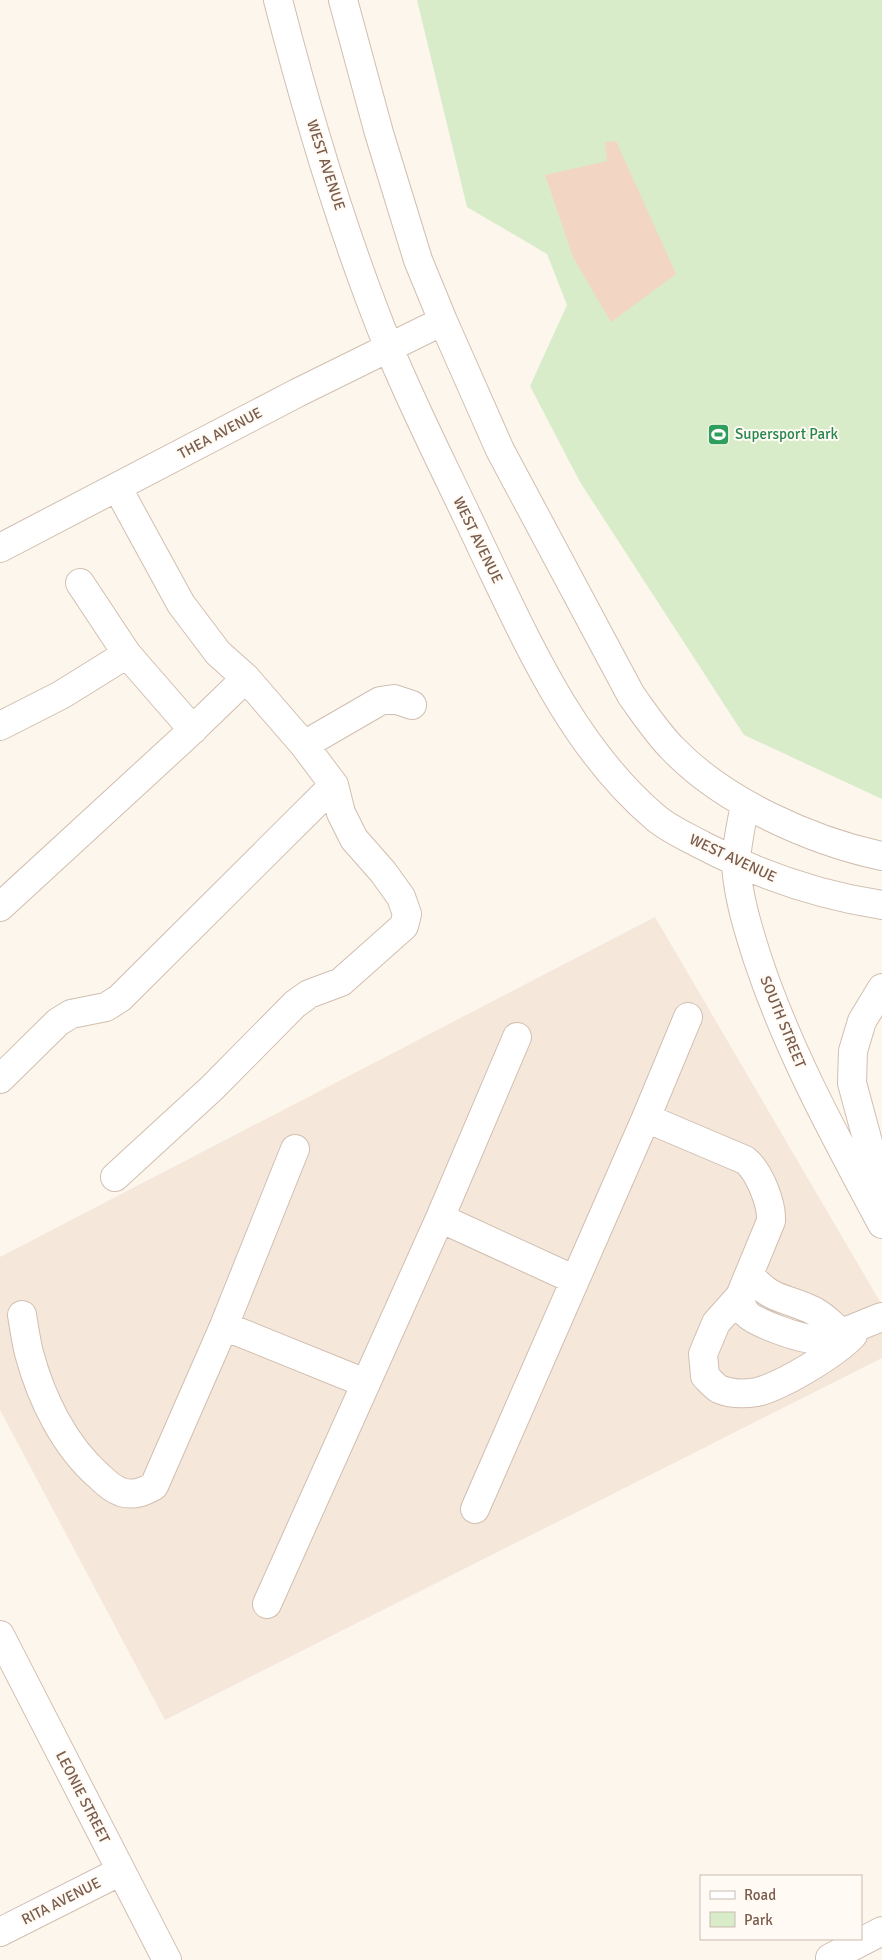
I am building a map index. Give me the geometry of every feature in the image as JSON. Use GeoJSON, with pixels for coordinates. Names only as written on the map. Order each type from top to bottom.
{"type":"FeatureCollection","features":[{"type":"Feature","properties":{"kind":"street","name":"WEST AVENUE"},"geometry":{"type":"LineString","coordinates":[[278,0],[299,82],[341,214],[362,279],[389,348],[413,404],[496,577],[544,673],[574,725],[612,774],[660,822],[736,863],[796,886],[850,900],[882,905]]}},
{"type":"Feature","properties":{"kind":"street"},"geometry":{"type":"LineString","coordinates":[[343,0],[379,133],[415,251],[443,321],[500,450],[631,695],[673,749],[694,769],[745,804],[812,835],[844,847],[882,856]]}},
{"type":"Feature","properties":{"kind":"street","name":"THEA AVENUE"},"geometry":{"type":"LineString","coordinates":[[0,548],[297,392],[443,321]]}},
{"type":"Feature","properties":{"kind":"street"},"geometry":{"type":"LineString","coordinates":[[115,1177],[212,1088],[295,1004],[309,994],[341,982],[404,926],[407,914],[401,897],[383,872],[354,839],[341,814],[334,785],[304,745],[246,678],[218,653],[181,604],[117,487]]}},
{"type":"Feature","properties":{"kind":"street"},"geometry":{"type":"LineString","coordinates":[[80,583],[127,654],[193,730]]}},
{"type":"Feature","properties":{"kind":"street"},"geometry":{"type":"LineString","coordinates":[[0,726],[61,695],[127,654]]}},
{"type":"Feature","properties":{"kind":"street"},"geometry":{"type":"LineString","coordinates":[[0,907],[193,730],[246,678]]}},
{"type":"Feature","properties":{"kind":"street"},"geometry":{"type":"LineString","coordinates":[[304,745],[380,701],[394,699],[412,704]]}},
{"type":"Feature","properties":{"kind":"street"},"geometry":{"type":"LineString","coordinates":[[0,1079],[58,1022],[71,1014],[106,1007],[120,998],[334,785]]}},
{"type":"Feature","properties":{"kind":"street","name":"SOUTH STREET"},"geometry":{"type":"LineString","coordinates":[[745,804],[736,863],[741,900],[770,997],[811,1090],[882,1224]]}},
{"type":"Feature","properties":{"kind":"street"},"geometry":{"type":"LineString","coordinates":[[882,988],[862,1021],[853,1051],[852,1083],[882,1194]]}},
{"type":"Feature","properties":{"kind":"street"},"geometry":{"type":"LineString","coordinates":[[475,1509],[646,1118],[688,1017]]}},
{"type":"Feature","properties":{"kind":"street"},"geometry":{"type":"LineString","coordinates":[[267,1604],[440,1218],[517,1037]]}},
{"type":"Feature","properties":{"kind":"street"},"geometry":{"type":"LineString","coordinates":[[646,1118],[736,1156],[751,1165],[771,1210],[771,1221],[744,1285],[716,1323],[703,1354],[705,1376],[718,1388],[733,1393],[756,1392],[773,1386],[818,1362],[873,1320]]}},
{"type":"Feature","properties":{"kind":"street"},"geometry":{"type":"LineString","coordinates":[[22,1315],[29,1352],[44,1393],[61,1431],[77,1454],[111,1486],[122,1493],[139,1494],[154,1486],[224,1326],[296,1149]]}},
{"type":"Feature","properties":{"kind":"street"},"geometry":{"type":"LineString","coordinates":[[440,1218],[575,1280]]}},
{"type":"Feature","properties":{"kind":"street"},"geometry":{"type":"LineString","coordinates":[[744,1285],[814,1311],[840,1332],[873,1320]]}},
{"type":"Feature","properties":{"kind":"street"},"geometry":{"type":"LineString","coordinates":[[224,1326],[365,1383]]}},
{"type":"Feature","properties":{"kind":"street","name":"LEONIE STREET"},"geometry":{"type":"LineString","coordinates":[[0,1634],[168,1960]]}},
{"type":"Feature","properties":{"kind":"street","name":"RITA AVENUE"},"geometry":{"type":"LineString","coordinates":[[0,1932],[121,1871]]}},
{"type":"Feature","properties":{"kind":"street"},"geometry":{"type":"LineString","coordinates":[[830,1958],[882,1931]]}},
{"type":"Feature","properties":{"kind":"shaded area"},"geometry":{"type":"Polygon","coordinates":[[[655,917],[882,1305],[882,1358],[165,1720],[0,1410],[0,1257],[655,917]]]}},
{"type":"Feature","properties":{"kind":"green space","name":"Supersport Park"},"geometry":{"type":"Polygon","coordinates":[[[417,0],[882,0],[882,799],[744,735],[580,482],[530,386],[567,305],[547,254],[467,207],[417,0]]]}},
{"type":"Feature","properties":{"kind":"building"},"geometry":{"type":"Polygon","coordinates":[[[616,141],[676,274],[611,322],[573,257],[545,175],[607,161],[605,142],[616,141]]]}},
{"type":"Feature","properties":{"kind":"place","name":"Supersport Park"},"geometry":{"type":"Point","coordinates":[719,434]}}]}
